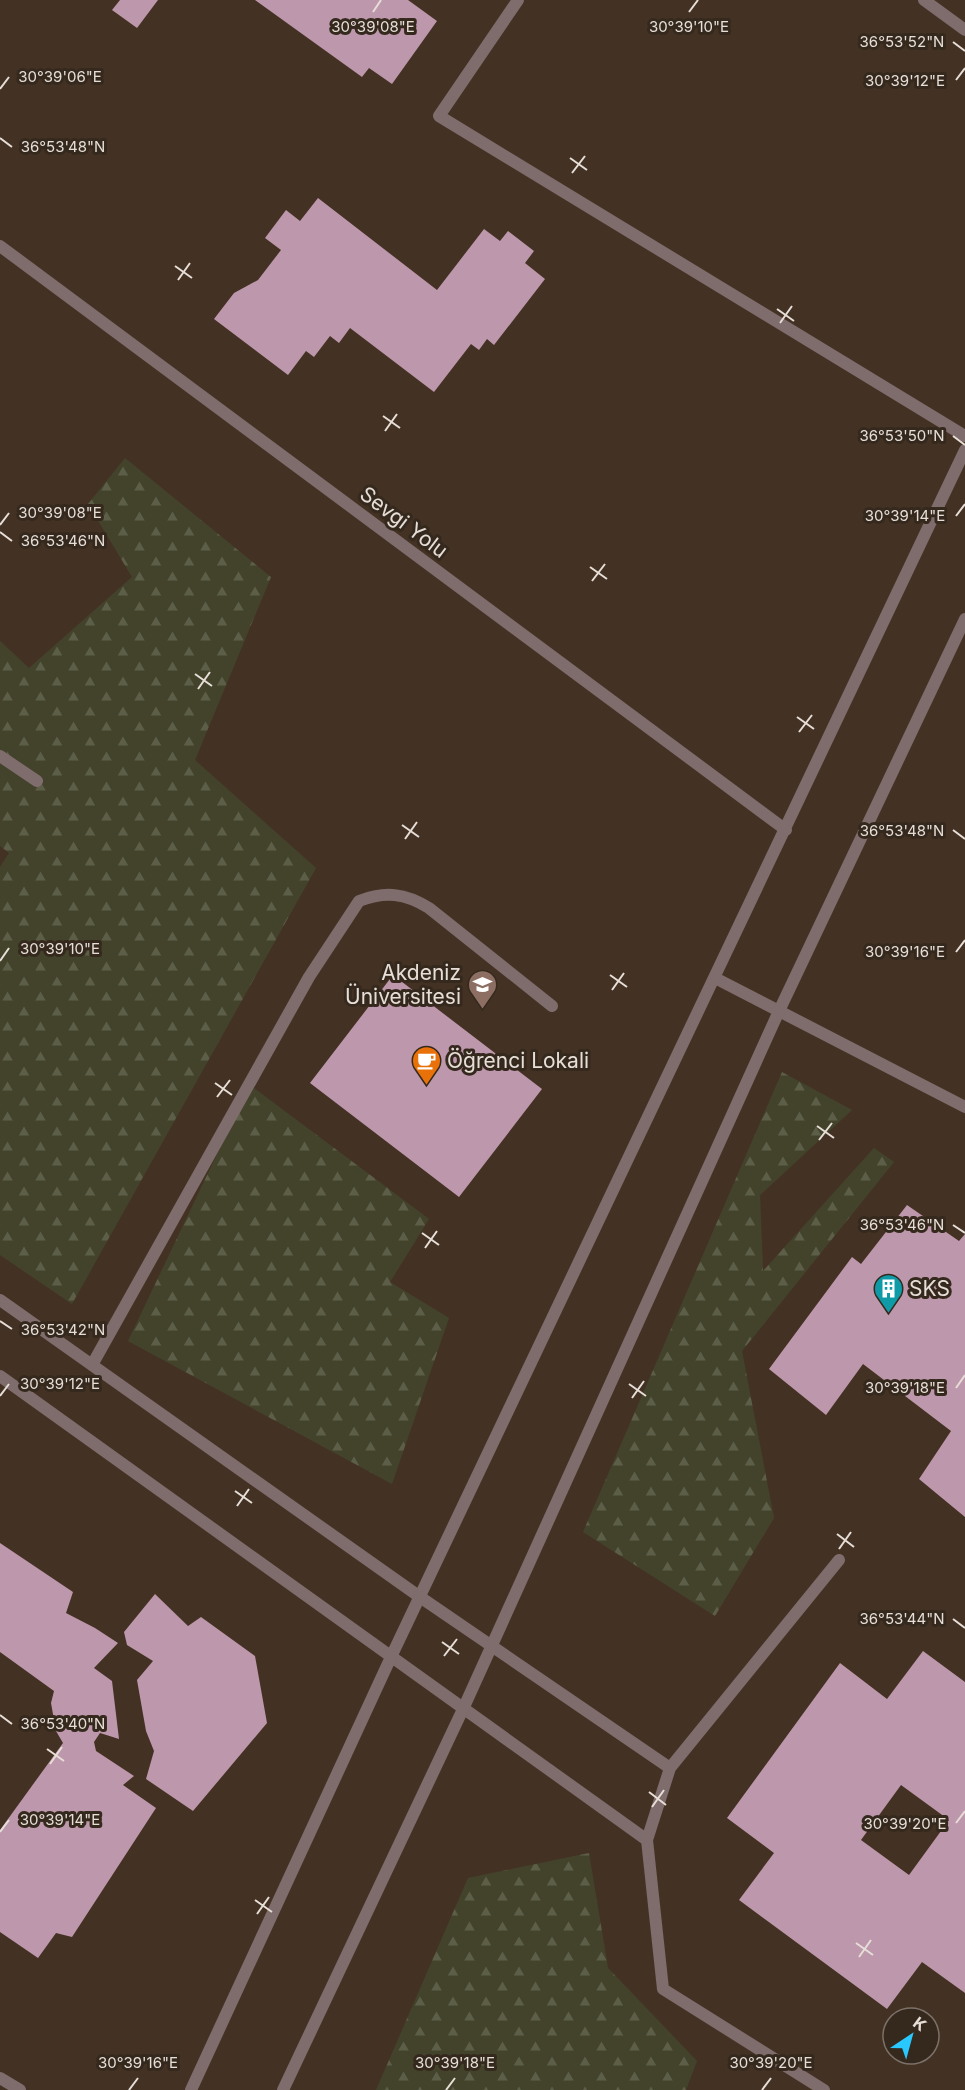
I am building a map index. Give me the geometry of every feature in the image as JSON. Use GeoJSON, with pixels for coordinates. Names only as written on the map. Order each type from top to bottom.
{"type":"FeatureCollection","features":[{"type":"Feature","properties":{"kind":"street"},"geometry":{"type":"LineString","coordinates":[[518,0],[439,116],[965,436]]}},
{"type":"Feature","properties":{"kind":"street"},"geometry":{"type":"LineString","coordinates":[[924,0],[965,30]]}},
{"type":"Feature","properties":{"kind":"street","name":"Sevgi Yolu"},"geometry":{"type":"LineString","coordinates":[[0,246],[786,830]]}},
{"type":"Feature","properties":{"kind":"street"},"geometry":{"type":"LineString","coordinates":[[191,2090],[391,1658],[965,450]]}},
{"type":"Feature","properties":{"kind":"street"},"geometry":{"type":"LineString","coordinates":[[283,2090],[464,1707],[779,1011],[965,619]]}},
{"type":"Feature","properties":{"kind":"street"},"geometry":{"type":"LineString","coordinates":[[0,756],[37,781]]}},
{"type":"Feature","properties":{"kind":"street"},"geometry":{"type":"LineString","coordinates":[[92,1365],[309,977],[359,901],[387,893],[416,900],[552,1006]]}},
{"type":"Feature","properties":{"kind":"street"},"geometry":{"type":"LineString","coordinates":[[715,978],[936,1090],[965,1107]]}},
{"type":"Feature","properties":{"kind":"street"},"geometry":{"type":"LineString","coordinates":[[0,1300],[420,1598],[670,1767]]}},
{"type":"Feature","properties":{"kind":"street"},"geometry":{"type":"LineString","coordinates":[[0,1376],[647,1840]]}},
{"type":"Feature","properties":{"kind":"street"},"geometry":{"type":"LineString","coordinates":[[824,2090],[663,1989],[647,1840],[670,1767],[839,1560]]}},
{"type":"Feature","properties":{"kind":"street"},"geometry":{"type":"LineString","coordinates":[[0,2078],[20,2090]]}},
{"type":"Feature","properties":{"kind":"shaded area","name":"Akdeniz Üniversitesi"},"geometry":{"type":"Polygon","coordinates":[[[0,0],[965,0],[965,2090],[0,2090],[0,0]]]}},
{"type":"Feature","properties":{"kind":"green space"},"geometry":{"type":"Polygon","coordinates":[[[125,458],[271,577],[195,760],[316,868],[72,1304],[0,1255],[0,867],[9,853],[0,846],[0,641],[29,668],[132,577],[88,504],[125,458]]]}},
{"type":"Feature","properties":{"kind":"green space"},"geometry":{"type":"Polygon","coordinates":[[[782,1072],[852,1110],[760,1195],[763,1271],[874,1148],[894,1162],[742,1351],[774,1518],[715,1616],[583,1532],[782,1072]]]}},
{"type":"Feature","properties":{"kind":"green space"},"geometry":{"type":"Polygon","coordinates":[[[250,1085],[429,1219],[390,1282],[449,1318],[392,1484],[128,1341],[250,1085]]]}},
{"type":"Feature","properties":{"kind":"green space"},"geometry":{"type":"Polygon","coordinates":[[[589,1853],[608,1968],[697,2061],[686,2090],[376,2090],[468,1878],[589,1853]]]}},
{"type":"Feature","properties":{"kind":"building"},"geometry":{"type":"Polygon","coordinates":[[[120,0],[158,0],[137,28],[112,10],[120,0]]]}},
{"type":"Feature","properties":{"kind":"building"},"geometry":{"type":"Polygon","coordinates":[[[255,0],[408,0],[437,21],[392,84],[369,68],[362,77],[255,0]]]}},
{"type":"Feature","properties":{"kind":"building"},"geometry":{"type":"Polygon","coordinates":[[[318,198],[437,290],[484,229],[500,241],[508,231],[534,251],[525,263],[545,279],[494,345],[487,339],[479,350],[471,344],[434,392],[350,328],[339,343],[330,336],[314,357],[306,351],[288,375],[214,319],[234,293],[258,280],[281,250],[265,238],[286,210],[300,221],[318,198]]]}},
{"type":"Feature","properties":{"kind":"building","name":"Öğrenci Lokali"},"geometry":{"type":"Polygon","coordinates":[[[393,975],[542,1089],[459,1197],[310,1083],[393,975]]]}},
{"type":"Feature","properties":{"kind":"building","name":"SKS"},"geometry":{"type":"Polygon","coordinates":[[[907,1205],[959,1241],[965,1234],[965,1517],[919,1479],[951,1431],[863,1364],[826,1415],[769,1369],[852,1257],[861,1264],[907,1205]]]}},
{"type":"Feature","properties":{"kind":"building"},"geometry":{"type":"Polygon","coordinates":[[[0,1543],[73,1592],[66,1613],[118,1643],[94,1668],[112,1681],[119,1739],[100,1733],[94,1742],[96,1751],[134,1776],[123,1785],[156,1808],[72,1937],[56,1933],[38,1958],[0,1932],[0,1830],[63,1743],[56,1731],[51,1703],[54,1691],[0,1652],[0,1543]]]}},
{"type":"Feature","properties":{"kind":"building"},"geometry":{"type":"Polygon","coordinates":[[[155,1594],[188,1626],[201,1617],[255,1656],[267,1723],[193,1811],[146,1779],[154,1751],[146,1731],[137,1680],[153,1661],[127,1645],[124,1632],[155,1594]]]}},
{"type":"Feature","properties":{"kind":"building"},"geometry":{"type":"Polygon","coordinates":[[[923,1651],[965,1682],[965,1993],[922,1962],[889,2006],[883,2006],[739,1900],[774,1853],[727,1818],[840,1663],[887,1699],[923,1651]],[[901,1785],[861,1840],[909,1875],[949,1820],[901,1785]]]}},
{"type":"Feature","properties":{"kind":"place","name":"Akdeniz Üniversitesi"},"geometry":{"type":"Point","coordinates":[482,1010]}},
{"type":"Feature","properties":{"kind":"place","name":"Öğrenci Lokali"},"geometry":{"type":"Point","coordinates":[426,1086]}},
{"type":"Feature","properties":{"kind":"place","name":"SKS"},"geometry":{"type":"Point","coordinates":[888,1314]}}]}
